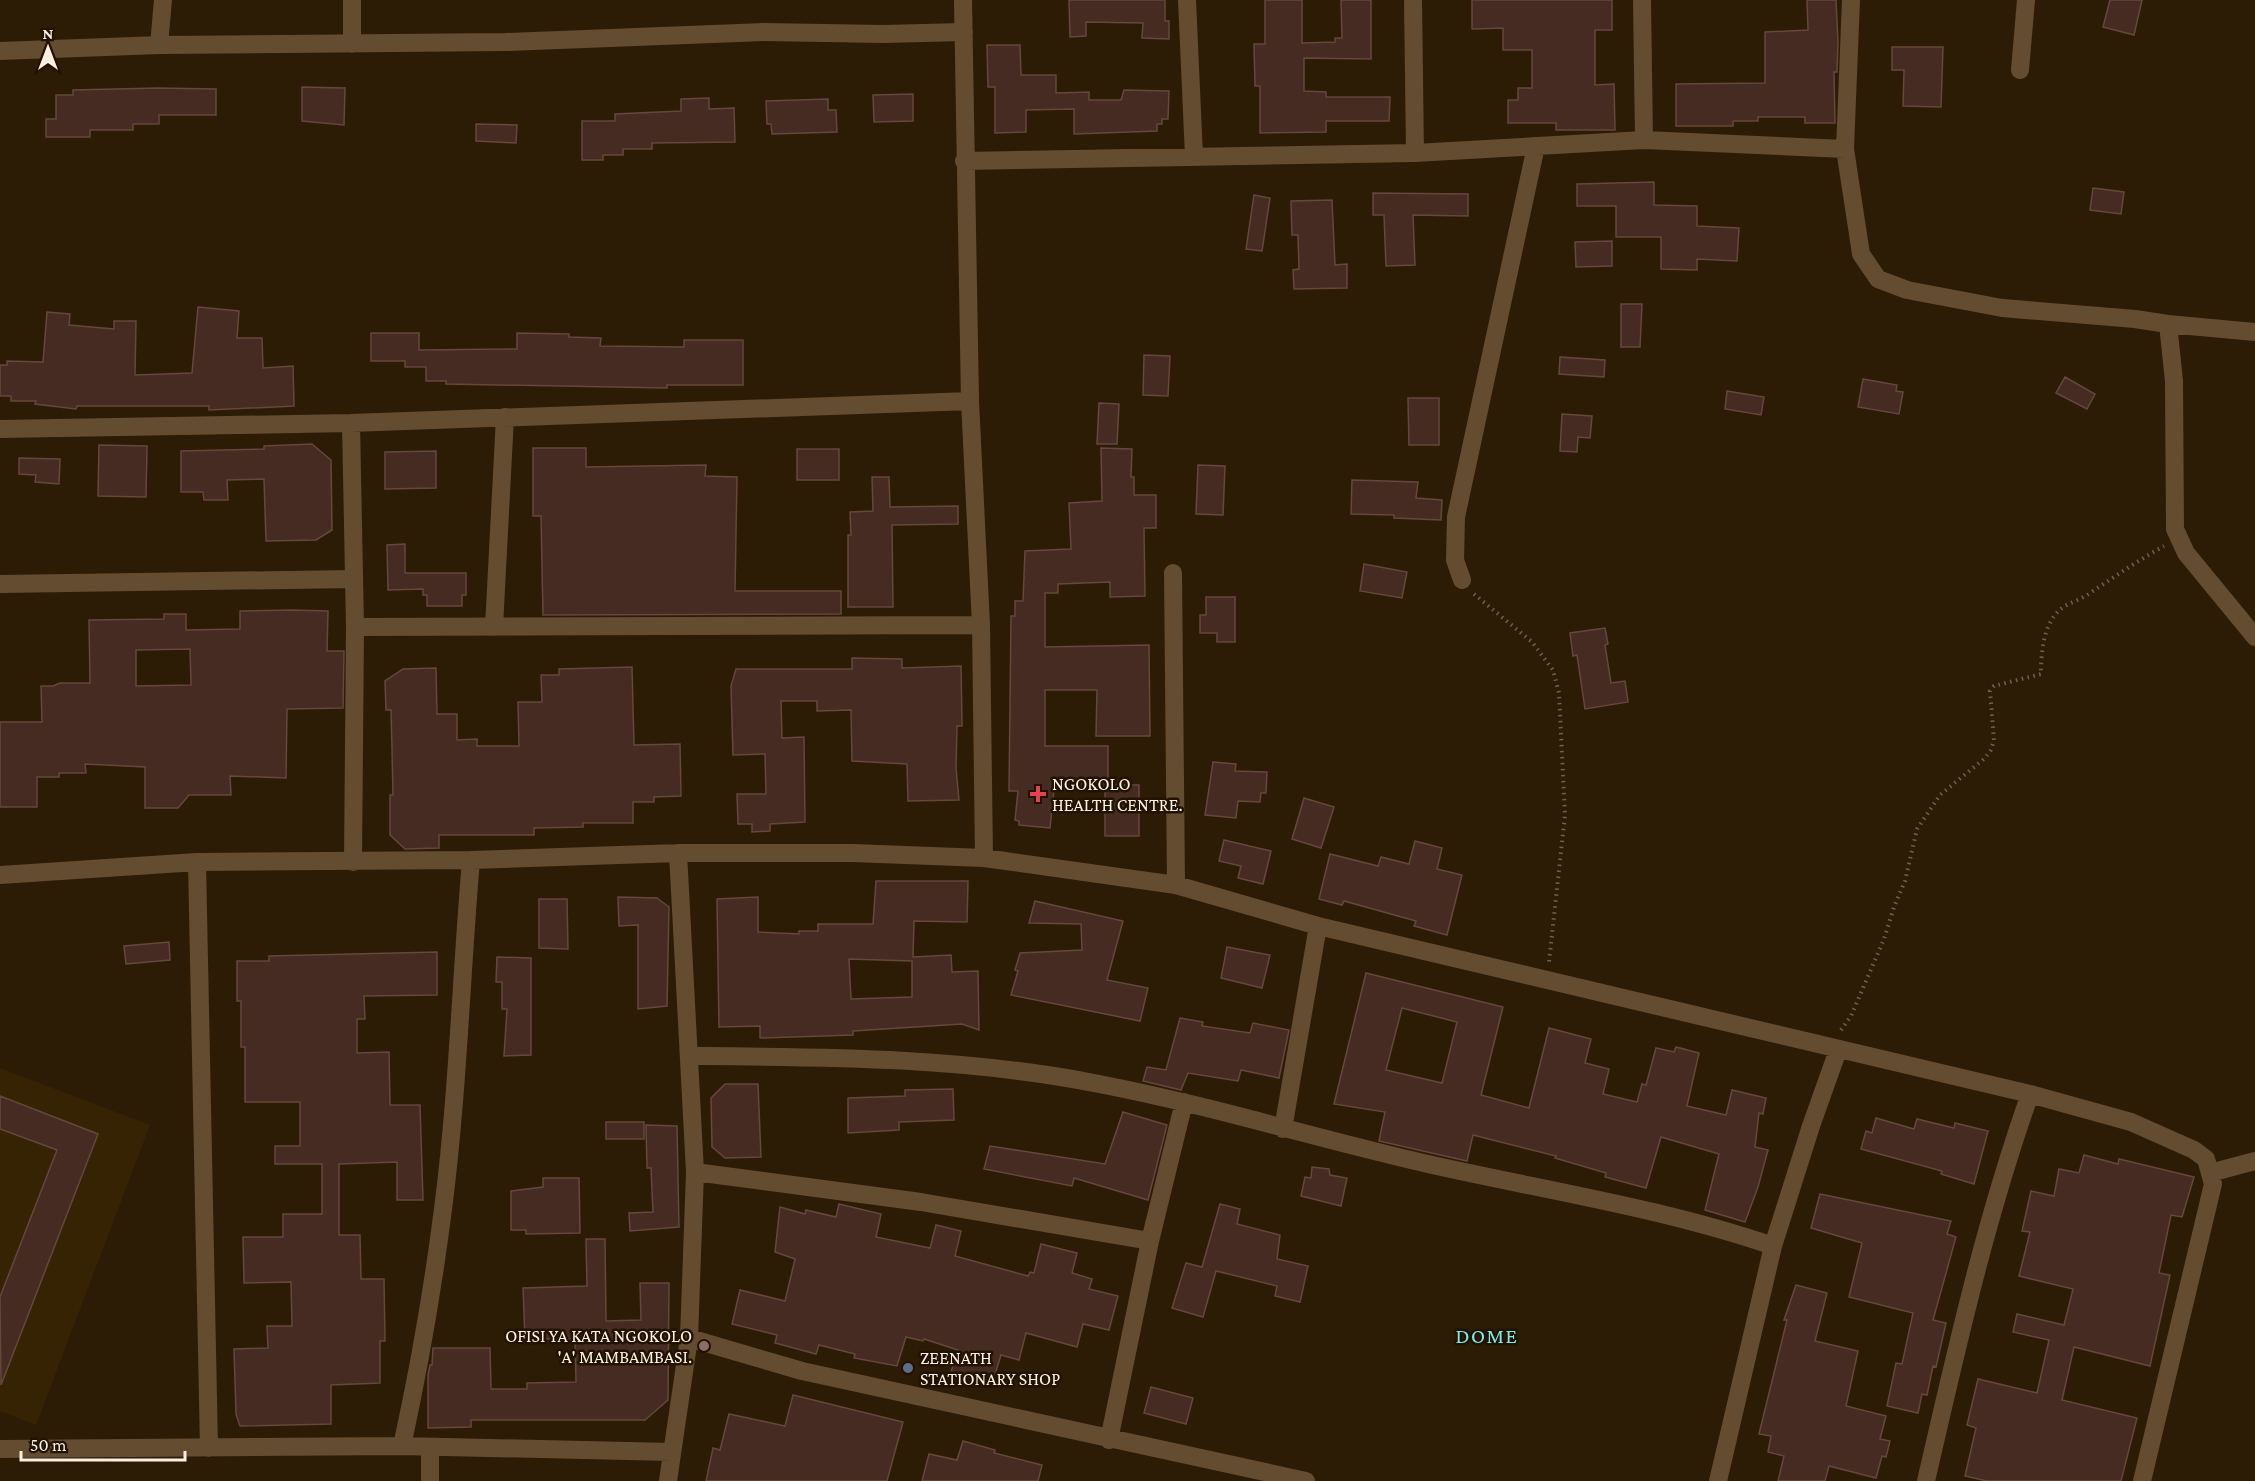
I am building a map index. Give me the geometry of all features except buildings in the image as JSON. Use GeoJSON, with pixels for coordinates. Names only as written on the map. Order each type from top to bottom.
{"type":"FeatureCollection","features":[{"type":"Feature","properties":{"kind":"street"},"geometry":{"type":"LineString","coordinates":[[159,45],[163,0]]}},
{"type":"Feature","properties":{"kind":"street"},"geometry":{"type":"LineString","coordinates":[[352,0],[352,44]]}},
{"type":"Feature","properties":{"kind":"street"},"geometry":{"type":"LineString","coordinates":[[963,0],[964,161],[970,401],[981,625],[984,858]]}},
{"type":"Feature","properties":{"kind":"street"},"geometry":{"type":"LineString","coordinates":[[1187,0],[1194,156]]}},
{"type":"Feature","properties":{"kind":"street"},"geometry":{"type":"LineString","coordinates":[[1413,0],[1415,153]]}},
{"type":"Feature","properties":{"kind":"street"},"geometry":{"type":"LineString","coordinates":[[1642,0],[1644,140]]}},
{"type":"Feature","properties":{"kind":"street"},"geometry":{"type":"LineString","coordinates":[[1851,0],[1845,149],[1862,254],[1878,279],[1907,290],[2002,309],[2135,319],[2255,332]]}},
{"type":"Feature","properties":{"kind":"street"},"geometry":{"type":"LineString","coordinates":[[2020,70],[2026,0]]}},
{"type":"Feature","properties":{"kind":"street"},"geometry":{"type":"LineString","coordinates":[[0,51],[159,45],[653,38],[764,32],[964,32]]}},
{"type":"Feature","properties":{"kind":"street"},"geometry":{"type":"LineString","coordinates":[[964,161],[1415,153],[1644,140],[1845,149]]}},
{"type":"Feature","properties":{"kind":"street"},"geometry":{"type":"LineString","coordinates":[[1462,580],[1455,560],[1456,517],[1536,146]]}},
{"type":"Feature","properties":{"kind":"street"},"geometry":{"type":"LineString","coordinates":[[2168,324],[2174,381],[2175,529],[2186,553],[2255,637]]}},
{"type":"Feature","properties":{"kind":"street"},"geometry":{"type":"LineString","coordinates":[[0,429],[351,423],[970,401]]}},
{"type":"Feature","properties":{"kind":"street"},"geometry":{"type":"LineString","coordinates":[[494,627],[505,417]]}},
{"type":"Feature","properties":{"kind":"street"},"geometry":{"type":"LineString","coordinates":[[351,423],[355,627],[353,862]]}},
{"type":"Feature","properties":{"kind":"street"},"geometry":{"type":"LineString","coordinates":[[1173,573],[1176,885]]}},
{"type":"Feature","properties":{"kind":"street"},"geometry":{"type":"LineString","coordinates":[[0,584],[353,579]]}},
{"type":"Feature","properties":{"kind":"street"},"geometry":{"type":"LineString","coordinates":[[355,627],[981,625]]}},
{"type":"Feature","properties":{"kind":"street"},"geometry":{"type":"LineString","coordinates":[[668,1481],[689,1338],[695,1172],[678,853]]}},
{"type":"Feature","properties":{"kind":"street"},"geometry":{"type":"LineString","coordinates":[[0,875],[197,862],[471,860],[678,853],[853,853],[984,858],[1176,885],[1318,926],[1546,982],[2030,1094],[2131,1122],[2194,1150],[2206,1159],[2212,1195],[2142,1481]]}},
{"type":"Feature","properties":{"kind":"street"},"geometry":{"type":"LineString","coordinates":[[402,1446],[416,1379],[444,1208],[471,860]]}},
{"type":"Feature","properties":{"kind":"street"},"geometry":{"type":"LineString","coordinates":[[197,862],[209,1448]]}},
{"type":"Feature","properties":{"kind":"street"},"geometry":{"type":"LineString","coordinates":[[1284,1129],[1318,926]]}},
{"type":"Feature","properties":{"kind":"street"},"geometry":{"type":"LineString","coordinates":[[1718,1481],[1773,1246],[1834,1049]]}},
{"type":"Feature","properties":{"kind":"street"},"geometry":{"type":"LineString","coordinates":[[689,1056],[866,1057],[942,1061],[1098,1084],[1184,1102],[1284,1129],[1670,1218],[1773,1246]]}},
{"type":"Feature","properties":{"kind":"street"},"geometry":{"type":"LineString","coordinates":[[1926,1481],[1967,1304],[2003,1171],[2030,1094]]}},
{"type":"Feature","properties":{"kind":"street"},"geometry":{"type":"LineString","coordinates":[[1109,1440],[1150,1241],[1184,1102]]}},
{"type":"Feature","properties":{"kind":"street"},"geometry":{"type":"LineString","coordinates":[[2210,1173],[2255,1161]]}},
{"type":"Feature","properties":{"kind":"street"},"geometry":{"type":"LineString","coordinates":[[695,1172],[921,1202],[1150,1241]]}},
{"type":"Feature","properties":{"kind":"street"},"geometry":{"type":"LineString","coordinates":[[689,1338],[802,1371],[1109,1440],[1306,1481]]}},
{"type":"Feature","properties":{"kind":"street"},"geometry":{"type":"LineString","coordinates":[[0,1449],[402,1446],[672,1452]]}},
{"type":"Feature","properties":{"kind":"street"},"geometry":{"type":"LineString","coordinates":[[430,1447],[430,1481]]}},
{"type":"Feature","properties":{"kind":"path"},"geometry":{"type":"LineString","coordinates":[[1834,1049],[1851,1016],[1884,939],[1905,881],[1911,846],[1926,813],[1940,795],[1984,759],[1991,750],[1994,740],[1990,691],[1994,686],[2041,674],[2042,646],[2046,632],[2063,607],[2081,600],[2124,569],[2178,538]]}},
{"type":"Feature","properties":{"kind":"path"},"geometry":{"type":"LineString","coordinates":[[1462,580],[1484,604],[1532,642],[1553,670],[1559,693],[1565,814],[1546,982]]}},
{"type":"Feature","properties":{"kind":"shaded area"},"geometry":{"type":"Polygon","coordinates":[[[0,1068],[150,1125],[36,1425],[0,1411],[0,1068]]]}},
{"type":"Feature","properties":{"kind":"place","name":"NGOKOLO HEALTH CENTRE."},"geometry":{"type":"Point","coordinates":[1038,794]}},
{"type":"Feature","properties":{"kind":"place","name":"OFISI YA KATA NGOKOLO 'A' MAMBAMBASI."},"geometry":{"type":"Point","coordinates":[704,1346]}},
{"type":"Feature","properties":{"kind":"place","name":"ZEENATH STATIONARY SHOP"},"geometry":{"type":"Point","coordinates":[908,1368]}},
{"type":"Feature","properties":{"kind":"district","name":"DOME"},"geometry":{"type":"Point","coordinates":[1487,1336]}}]}
